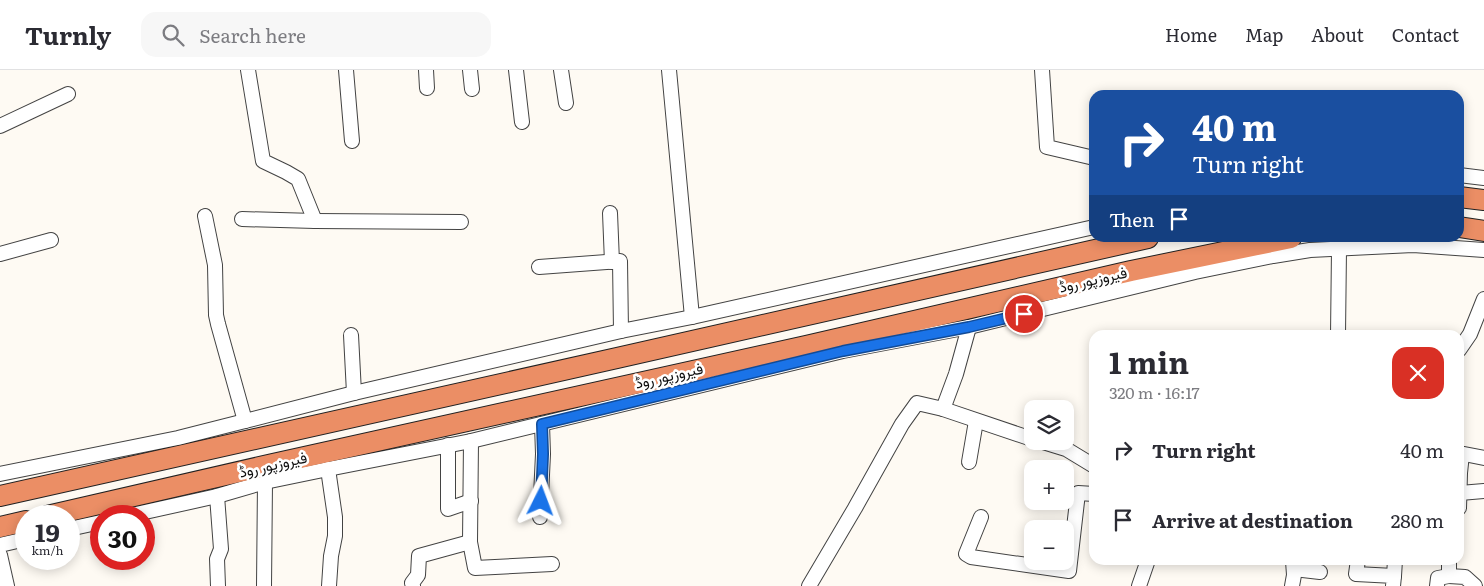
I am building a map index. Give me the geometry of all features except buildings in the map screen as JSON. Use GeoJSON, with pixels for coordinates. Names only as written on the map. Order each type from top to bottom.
{"type":"FeatureCollection","features":[{"type":"Feature","properties":{"kind":"highway"},"geometry":{"type":"LineString","coordinates":[[1464,198],[1484,200]]}},
{"type":"Feature","properties":{"kind":"highway"},"geometry":{"type":"LineString","coordinates":[[1464,228],[1484,231]]}},
{"type":"Feature","properties":{"kind":"highway","name":"فیروزپور روڈ"},"geometry":{"type":"LineString","coordinates":[[0,496],[180,446],[267,436],[1130,242]]}},
{"type":"Feature","properties":{"kind":"highway","name":"فیروزپور روڈ"},"geometry":{"type":"LineString","coordinates":[[80,508],[274,464],[600,401],[1133,279],[1276,242]]}},
{"type":"Feature","properties":{"kind":"highway"},"geometry":{"type":"LineString","coordinates":[[267,436],[274,464]]}},
{"type":"Feature","properties":{"kind":"highway"},"geometry":{"type":"LineString","coordinates":[[0,527],[15,524]]}},
{"type":"Feature","properties":{"kind":"street"},"geometry":{"type":"LineString","coordinates":[[248,70],[263,161],[298,180],[315,221]]}},
{"type":"Feature","properties":{"kind":"street"},"geometry":{"type":"LineString","coordinates":[[346,70],[352,141]]}},
{"type":"Feature","properties":{"kind":"street"},"geometry":{"type":"LineString","coordinates":[[426,70],[427,88]]}},
{"type":"Feature","properties":{"kind":"street"},"geometry":{"type":"LineString","coordinates":[[470,70],[472,89]]}},
{"type":"Feature","properties":{"kind":"street"},"geometry":{"type":"LineString","coordinates":[[516,70],[522,122]]}},
{"type":"Feature","properties":{"kind":"street"},"geometry":{"type":"LineString","coordinates":[[561,70],[566,103]]}},
{"type":"Feature","properties":{"kind":"street"},"geometry":{"type":"LineString","coordinates":[[669,70],[692,317]]}},
{"type":"Feature","properties":{"kind":"street"},"geometry":{"type":"LineString","coordinates":[[1042,70],[1047,147],[1089,157]]}},
{"type":"Feature","properties":{"kind":"street"},"geometry":{"type":"LineString","coordinates":[[0,126],[68,94]]}},
{"type":"Feature","properties":{"kind":"street"},"geometry":{"type":"LineString","coordinates":[[1464,175],[1484,178]]}},
{"type":"Feature","properties":{"kind":"street"},"geometry":{"type":"LineString","coordinates":[[610,213],[612,262]]}},
{"type":"Feature","properties":{"kind":"street"},"geometry":{"type":"LineString","coordinates":[[205,216],[215,265],[216,315],[245,421]]}},
{"type":"Feature","properties":{"kind":"street"},"geometry":{"type":"LineString","coordinates":[[242,219],[461,222]]}},
{"type":"Feature","properties":{"kind":"street"},"geometry":{"type":"LineString","coordinates":[[0,474],[180,446],[245,421],[354,393],[621,331],[692,317],[1089,228]]}},
{"type":"Feature","properties":{"kind":"street"},"geometry":{"type":"LineString","coordinates":[[0,253],[51,240]]}},
{"type":"Feature","properties":{"kind":"street"},"geometry":{"type":"LineString","coordinates":[[155,510],[217,496],[265,482],[471,441],[542,424],[600,401],[969,327],[1133,279],[1195,272],[1310,250],[1413,245],[1484,250]]}},
{"type":"Feature","properties":{"kind":"street"},"geometry":{"type":"LineString","coordinates":[[1338,330],[1339,249]]}},
{"type":"Feature","properties":{"kind":"street"},"geometry":{"type":"LineString","coordinates":[[539,268],[620,261],[621,331]]}},
{"type":"Feature","properties":{"kind":"street"},"geometry":{"type":"LineString","coordinates":[[1464,343],[1470,334],[1484,299]]}},
{"type":"Feature","properties":{"kind":"street"},"geometry":{"type":"LineString","coordinates":[[943,409],[956,374],[969,327]]}},
{"type":"Feature","properties":{"kind":"street"},"geometry":{"type":"LineString","coordinates":[[351,335],[354,393]]}},
{"type":"Feature","properties":{"kind":"street"},"geometry":{"type":"LineString","coordinates":[[809,586],[902,424],[917,403],[943,409],[1024,436]]}},
{"type":"Feature","properties":{"kind":"street"},"geometry":{"type":"LineString","coordinates":[[969,462],[976,421]]}},
{"type":"Feature","properties":{"kind":"street"},"geometry":{"type":"LineString","coordinates":[[540,517],[543,454],[542,424]]}},
{"type":"Feature","properties":{"kind":"street"},"geometry":{"type":"LineString","coordinates":[[471,441],[470,542],[475,568],[552,564]]}},
{"type":"Feature","properties":{"kind":"street"},"geometry":{"type":"LineString","coordinates":[[448,445],[448,509],[471,502]]}},
{"type":"Feature","properties":{"kind":"street"},"geometry":{"type":"LineString","coordinates":[[1066,450],[1089,463]]}},
{"type":"Feature","properties":{"kind":"street"},"geometry":{"type":"LineString","coordinates":[[1464,454],[1484,458]]}},
{"type":"Feature","properties":{"kind":"street"},"geometry":{"type":"LineString","coordinates":[[328,469],[336,536],[331,556],[329,586]]}},
{"type":"Feature","properties":{"kind":"street"},"geometry":{"type":"LineString","coordinates":[[264,586],[265,482]]}},
{"type":"Feature","properties":{"kind":"street"},"geometry":{"type":"LineString","coordinates":[[1464,493],[1484,491]]}},
{"type":"Feature","properties":{"kind":"street"},"geometry":{"type":"LineString","coordinates":[[981,517],[966,554],[1069,571],[1078,493],[1089,494]]}},
{"type":"Feature","properties":{"kind":"street"},"geometry":{"type":"LineString","coordinates":[[217,496],[221,549],[217,559],[218,586]]}},
{"type":"Feature","properties":{"kind":"street"},"geometry":{"type":"LineString","coordinates":[[0,545],[15,542]]}},
{"type":"Feature","properties":{"kind":"street"},"geometry":{"type":"LineString","coordinates":[[413,586],[412,583],[418,576],[418,556],[470,542]]}},
{"type":"Feature","properties":{"kind":"street"},"geometry":{"type":"LineString","coordinates":[[0,555],[7,586]]}},
{"type":"Feature","properties":{"kind":"street"},"geometry":{"type":"LineString","coordinates":[[1140,586],[1146,565]]}},
{"type":"Feature","properties":{"kind":"street"},"geometry":{"type":"LineString","coordinates":[[1292,586],[1293,565]]}},
{"type":"Feature","properties":{"kind":"street"},"geometry":{"type":"LineString","coordinates":[[1296,565],[1320,572]]}},
{"type":"Feature","properties":{"kind":"street"},"geometry":{"type":"LineString","coordinates":[[1357,565],[1356,574],[1394,581],[1395,565]]}},
{"type":"Feature","properties":{"kind":"street"},"geometry":{"type":"LineString","coordinates":[[1448,565],[1449,576]]}},
{"type":"Feature","properties":{"kind":"street"},"geometry":{"type":"LineString","coordinates":[[1437,586],[1438,578],[1449,576],[1465,577],[1475,586]]}},
{"type":"Feature","properties":{"kind":"route"},"geometry":{"type":"LineString","coordinates":[[541,501],[542,424],[843,351],[969,327],[1024,314]]}}]}
